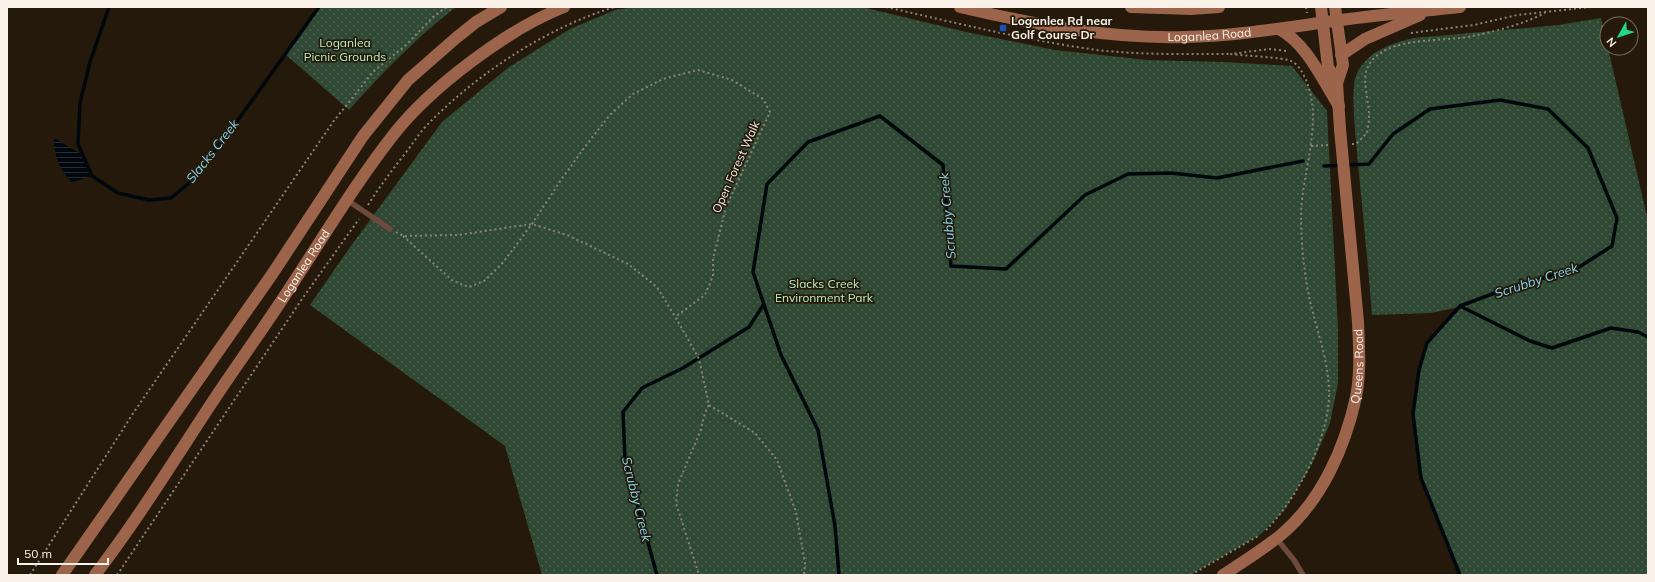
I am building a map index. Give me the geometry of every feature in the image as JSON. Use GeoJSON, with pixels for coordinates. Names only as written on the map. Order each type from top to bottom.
{"type":"FeatureCollection","features":[{"type":"Feature","properties":{"kind":"main road","name":"Loganlea Road"},"geometry":{"type":"LineString","coordinates":[[62,575],[273,272],[363,136],[408,80],[476,22],[501,7]]}},
{"type":"Feature","properties":{"kind":"main road","name":"Loganlea Road"},"geometry":{"type":"LineString","coordinates":[[95,575],[292,285],[347,200],[395,133],[425,102],[454,76],[498,43],[524,27],[564,7]]}},
{"type":"Feature","properties":{"kind":"main road","name":"Loganlea Road"},"geometry":{"type":"LineString","coordinates":[[960,7],[1042,25],[1143,36],[1198,36],[1279,29],[1460,7]]}},
{"type":"Feature","properties":{"kind":"main road"},"geometry":{"type":"LineString","coordinates":[[1131,7],[1191,9],[1219,7]]}},
{"type":"Feature","properties":{"kind":"main road","name":"Queens Road"},"geometry":{"type":"LineString","coordinates":[[1321,7],[1328,66],[1338,83]]}},
{"type":"Feature","properties":{"kind":"main road","name":"Queens Road"},"geometry":{"type":"LineString","coordinates":[[1222,575],[1249,559],[1283,533],[1310,504],[1330,471],[1346,434],[1356,396],[1360,359],[1340,128],[1338,83],[1343,65],[1335,7]]}},
{"type":"Feature","properties":{"kind":"main road"},"geometry":{"type":"LineString","coordinates":[[1341,55],[1365,39],[1433,10]]}},
{"type":"Feature","properties":{"kind":"main road"},"geometry":{"type":"LineString","coordinates":[[1279,29],[1290,35],[1302,47],[1339,107]]}},
{"type":"Feature","properties":{"kind":"lane"},"geometry":{"type":"LineString","coordinates":[[347,200],[390,229]]}},
{"type":"Feature","properties":{"kind":"lane"},"geometry":{"type":"LineString","coordinates":[[1276,538],[1294,560],[1303,575]]}},
{"type":"Feature","properties":{"kind":"path"},"geometry":{"type":"LineString","coordinates":[[30,575],[132,415],[333,122],[373,72],[407,44],[434,16],[447,7]]}},
{"type":"Feature","properties":{"kind":"path"},"geometry":{"type":"LineString","coordinates":[[117,575],[302,299],[364,212],[379,187],[427,126],[454,100],[512,57],[557,30],[615,7]]}},
{"type":"Feature","properties":{"kind":"path"},"geometry":{"type":"LineString","coordinates":[[1408,33],[1474,25],[1517,15],[1591,7]]}},
{"type":"Feature","properties":{"kind":"path"},"geometry":{"type":"LineString","coordinates":[[1350,144],[1356,144],[1367,133],[1369,115],[1366,73],[1372,61],[1385,50],[1411,42],[1472,36],[1530,21],[1546,13]]}},
{"type":"Feature","properties":{"kind":"path"},"geometry":{"type":"LineString","coordinates":[[1192,575],[1263,533],[1276,520],[1307,471],[1320,441],[1328,408],[1329,380],[1310,299],[1302,251],[1301,213],[1311,146],[1312,116],[1310,99],[1304,76],[1298,67],[1290,60],[1231,54],[1269,49],[1294,52],[1302,47]]}},
{"type":"Feature","properties":{"kind":"path","name":"Open Forest Walk"},"geometry":{"type":"LineString","coordinates":[[532,224],[562,177],[610,115],[633,94],[663,79],[698,70],[732,80],[763,99],[770,112],[726,207],[713,259],[713,276],[705,295],[675,317]]}},
{"type":"Feature","properties":{"kind":"path"},"geometry":{"type":"LineString","coordinates":[[1311,146],[1332,144]]}},
{"type":"Feature","properties":{"kind":"path"},"geometry":{"type":"LineString","coordinates":[[403,236],[458,235],[532,224],[567,235],[628,264],[657,287],[699,359],[710,405],[755,433],[777,460],[796,512],[805,563],[804,575]]}},
{"type":"Feature","properties":{"kind":"path"},"geometry":{"type":"LineString","coordinates":[[390,229],[403,236],[453,281],[469,287],[484,282],[501,265],[532,224]]}},
{"type":"Feature","properties":{"kind":"path"},"geometry":{"type":"LineString","coordinates":[[699,575],[676,503],[678,484],[700,432],[705,413],[710,405]]}},
{"type":"Feature","properties":{"kind":"green space","name":"Loganlea Picnic Grounds"},"geometry":{"type":"Polygon","coordinates":[[[319,7],[456,7],[400,56],[349,110],[285,54],[319,7]]]}},
{"type":"Feature","properties":{"kind":"green space","name":"Slacks Creek Environment Park"},"geometry":{"type":"Polygon","coordinates":[[[633,7],[862,7],[966,32],[1055,50],[1147,60],[1292,66],[1327,111],[1338,329],[1338,383],[1330,423],[1312,464],[1285,509],[1261,534],[1190,575],[542,575],[505,446],[310,305],[348,250],[442,122],[509,67],[570,29],[615,10],[633,7]]]}},
{"type":"Feature","properties":{"kind":"green space"},"geometry":{"type":"Polygon","coordinates":[[[1599,18],[1599,56],[1610,56],[1648,221],[1648,575],[1460,575],[1421,478],[1413,414],[1419,370],[1427,343],[1459,307],[1431,313],[1372,315],[1354,117],[1355,81],[1357,73],[1367,59],[1389,45],[1406,40],[1414,38],[1559,25],[1599,18]]]}},
{"type":"Feature","properties":{"kind":"shaded area"},"geometry":{"type":"Polygon","coordinates":[[[54,138],[83,155],[92,176],[72,182],[58,162],[54,138]]]}},
{"type":"Feature","properties":{"kind":"waterway","name":"Slacks Creek"},"geometry":{"type":"LineString","coordinates":[[109,7],[90,62],[80,103],[78,144],[92,176],[118,193],[149,200],[171,198],[194,179],[319,7]]}},
{"type":"Feature","properties":{"kind":"waterway","name":"Scrubby Creek"},"geometry":{"type":"LineString","coordinates":[[1324,166],[1369,164],[1393,134],[1430,109],[1500,100],[1548,109],[1588,148],[1617,218],[1612,246],[1576,269],[1511,287],[1460,306],[1427,343],[1419,370],[1413,414],[1421,478],[1460,575]]}},
{"type":"Feature","properties":{"kind":"waterway","name":"Scrubby Creek"},"geometry":{"type":"LineString","coordinates":[[839,575],[835,526],[818,430],[781,355],[753,272],[767,184],[808,142],[880,116],[943,165],[951,266],[1006,269],[1085,195],[1128,174],[1171,173],[1217,178],[1303,161]]}},
{"type":"Feature","properties":{"kind":"waterway","name":"Scrubby Creek"},"geometry":{"type":"LineString","coordinates":[[657,575],[625,460],[623,412],[642,388],[683,368],[749,327],[764,304]]}},
{"type":"Feature","properties":{"kind":"waterway"},"geometry":{"type":"LineString","coordinates":[[1460,306],[1530,341],[1552,348],[1611,328],[1638,332],[1648,337]]}},
{"type":"Feature","properties":{"kind":"place","name":"Loganlea Rd near Golf Course Dr"},"geometry":{"type":"Point","coordinates":[1003,28]}}]}
